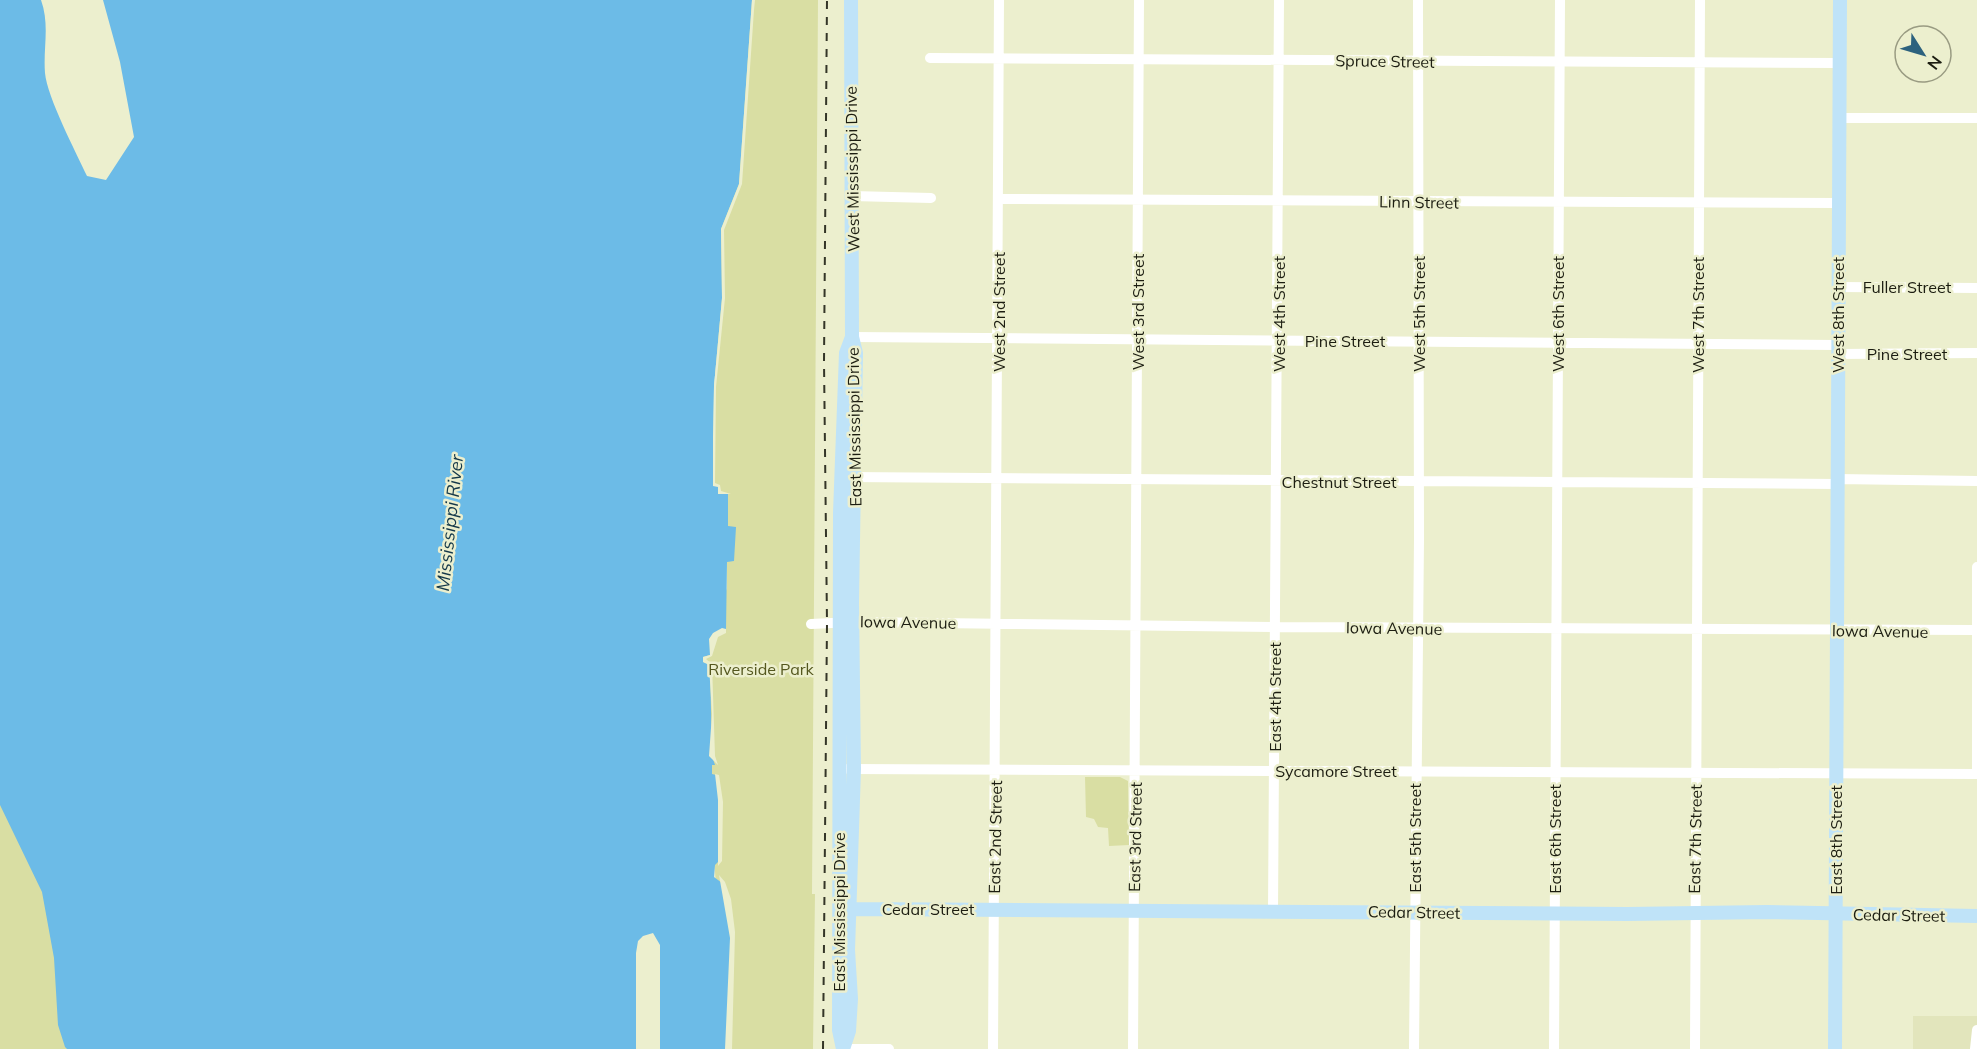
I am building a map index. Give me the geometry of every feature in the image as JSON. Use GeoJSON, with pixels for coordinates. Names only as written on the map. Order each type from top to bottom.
{"type":"FeatureCollection","features":[{"type":"Feature","properties":{"kind":"main road","name":"West Mississippi Drive"},"geometry":{"type":"LineString","coordinates":[[851,0],[852,337]]}},
{"type":"Feature","properties":{"kind":"main road","name":"West 8th Street"},"geometry":{"type":"LineString","coordinates":[[1837,630],[1840,0]]}},
{"type":"Feature","properties":{"kind":"main road","name":"East Mississippi Drive"},"geometry":{"type":"LineString","coordinates":[[843,1049],[849,1031],[851,999],[848,950],[854,769],[841,477],[846,353],[852,337]]}},
{"type":"Feature","properties":{"kind":"main road","name":"East Mississippi Drive"},"geometry":{"type":"LineString","coordinates":[[843,1049],[839,1030],[838,769],[855,477],[856,353],[852,337]]}},
{"type":"Feature","properties":{"kind":"main road","name":"East 8th Street"},"geometry":{"type":"LineString","coordinates":[[1835,1049],[1837,630]]}},
{"type":"Feature","properties":{"kind":"main road","name":"Cedar Street"},"geometry":{"type":"LineString","coordinates":[[850,909],[1977,916]]}},
{"type":"Feature","properties":{"kind":"street","name":"West 2nd Street"},"geometry":{"type":"LineString","coordinates":[[996,625],[999,0]]}},
{"type":"Feature","properties":{"kind":"street","name":"West 3rd Street"},"geometry":{"type":"LineString","coordinates":[[1137,624],[1138,0]]}},
{"type":"Feature","properties":{"kind":"street","name":"West 4th Street"},"geometry":{"type":"LineString","coordinates":[[1276,627],[1279,0]]}},
{"type":"Feature","properties":{"kind":"street","name":"West 5th Street"},"geometry":{"type":"LineString","coordinates":[[1416,627],[1419,342],[1418,0]]}},
{"type":"Feature","properties":{"kind":"street","name":"West 6th Street"},"geometry":{"type":"LineString","coordinates":[[1556,628],[1560,0]]}},
{"type":"Feature","properties":{"kind":"street","name":"West 7th Street"},"geometry":{"type":"LineString","coordinates":[[1697,629],[1700,0]]}},
{"type":"Feature","properties":{"kind":"street","name":"Spruce Street"},"geometry":{"type":"LineString","coordinates":[[930,58],[1840,63]]}},
{"type":"Feature","properties":{"kind":"street"},"geometry":{"type":"LineString","coordinates":[[1839,118],[1977,118]]}},
{"type":"Feature","properties":{"kind":"street"},"geometry":{"type":"LineString","coordinates":[[852,196],[932,198]]}},
{"type":"Feature","properties":{"kind":"street","name":"Linn Street"},"geometry":{"type":"LineString","coordinates":[[999,199],[1839,203]]}},
{"type":"Feature","properties":{"kind":"street","name":"Fuller Street"},"geometry":{"type":"LineString","coordinates":[[1838,287],[1977,288]]}},
{"type":"Feature","properties":{"kind":"street","name":"Pine Street"},"geometry":{"type":"LineString","coordinates":[[852,337],[1698,343],[1977,353]]}},
{"type":"Feature","properties":{"kind":"street","name":"Chestnut Street"},"geometry":{"type":"LineString","coordinates":[[841,477],[1697,484],[1977,481]]}},
{"type":"Feature","properties":{"kind":"street"},"geometry":{"type":"LineString","coordinates":[[1977,567],[1977,774]]}},
{"type":"Feature","properties":{"kind":"street","name":"Iowa Avenue"},"geometry":{"type":"LineString","coordinates":[[811,624],[846,622],[1276,627],[1976,630]]}},
{"type":"Feature","properties":{"kind":"street","name":"East 3rd Street"},"geometry":{"type":"LineString","coordinates":[[1133,1049],[1137,624]]}},
{"type":"Feature","properties":{"kind":"street","name":"East 2nd Street"},"geometry":{"type":"LineString","coordinates":[[993,1049],[996,625]]}},
{"type":"Feature","properties":{"kind":"street","name":"East 4th Street"},"geometry":{"type":"LineString","coordinates":[[1273,911],[1276,627]]}},
{"type":"Feature","properties":{"kind":"street","name":"East 5th Street"},"geometry":{"type":"LineString","coordinates":[[1414,1049],[1416,627]]}},
{"type":"Feature","properties":{"kind":"street","name":"East 6th Street"},"geometry":{"type":"LineString","coordinates":[[1554,1049],[1556,628]]}},
{"type":"Feature","properties":{"kind":"street","name":"East 7th Street"},"geometry":{"type":"LineString","coordinates":[[1695,1049],[1697,629]]}},
{"type":"Feature","properties":{"kind":"street","name":"Sycamore Street"},"geometry":{"type":"LineString","coordinates":[[838,769],[1977,774]]}},
{"type":"Feature","properties":{"kind":"street"},"geometry":{"type":"LineString","coordinates":[[1976,1049],[1977,1030]]}},
{"type":"Feature","properties":{"kind":"street"},"geometry":{"type":"LineString","coordinates":[[843,1049],[889,1049]]}},
{"type":"Feature","properties":{"kind":"shaded area"},"geometry":{"type":"Polygon","coordinates":[[[1913,1016],[1977,1016],[1977,1049],[1913,1049],[1913,1016]]]}},
{"type":"Feature","properties":{"kind":"green space","name":"Riverside Park"},"geometry":{"type":"Polygon","coordinates":[[[752,0],[818,0],[813,1049],[729,1049],[710,808],[668,760],[727,588],[727,561],[734,561],[714,536],[713,437],[721,229],[752,0]]]}},
{"type":"Feature","properties":{"kind":"green space"},"geometry":{"type":"Polygon","coordinates":[[[0,710],[83,1049],[0,1049],[0,710]]]}},
{"type":"Feature","properties":{"kind":"green space"},"geometry":{"type":"Polygon","coordinates":[[[1085,777],[1120,777],[1128,781],[1129,845],[1109,846],[1108,828],[1098,827],[1094,819],[1086,817],[1085,777]]]}},
{"type":"Feature","properties":{"kind":"water","name":"Mississippi River"},"geometry":{"type":"Polygon","coordinates":[[[0,0],[41,0],[46,27],[45,73],[51,96],[87,176],[106,180],[134,137],[120,62],[103,0],[752,0],[739,184],[721,229],[722,298],[714,386],[713,486],[718,486],[718,494],[728,494],[728,526],[736,527],[734,561],[727,562],[726,630],[716,634],[710,655],[703,657],[703,662],[710,664],[712,756],[715,765],[712,765],[712,774],[716,775],[720,802],[719,861],[715,865],[714,877],[722,883],[732,932],[729,1049],[67,1049],[65,1047],[58,1025],[54,958],[42,892],[0,805],[0,0]]]}},
{"type":"Feature","properties":{"kind":"pier"},"geometry":{"type":"Polygon","coordinates":[[[752,0],[755,0],[742,184],[724,230],[725,298],[716,387],[715,483],[720,485],[721,491],[731,494],[718,494],[718,487],[713,486],[713,437],[714,386],[722,298],[721,229],[739,184],[752,0]]]}},
{"type":"Feature","properties":{"kind":"pier"},"geometry":{"type":"Polygon","coordinates":[[[722,628],[726,629],[726,633],[718,637],[712,656],[706,659],[712,664],[715,756],[718,765],[709,756],[712,714],[709,665],[703,662],[703,657],[710,655],[709,639],[713,633],[722,628]]]}},
{"type":"Feature","properties":{"kind":"pier"},"geometry":{"type":"Polygon","coordinates":[[[715,774],[719,775],[723,802],[722,861],[718,866],[718,800],[715,774]]]}},
{"type":"Feature","properties":{"kind":"pier"},"geometry":{"type":"Polygon","coordinates":[[[719,875],[725,882],[731,899],[735,932],[732,1049],[725,1049],[730,938],[719,875]]]}},
{"type":"Feature","properties":{"kind":"pier"},"geometry":{"type":"Polygon","coordinates":[[[653,933],[660,945],[660,1049],[636,1049],[636,953],[638,941],[643,936],[653,933]]]}},
{"type":"Feature","properties":{"kind":"railway"},"geometry":{"type":"LineString","coordinates":[[823,1049],[827,623],[824,362],[827,0]]}}]}
